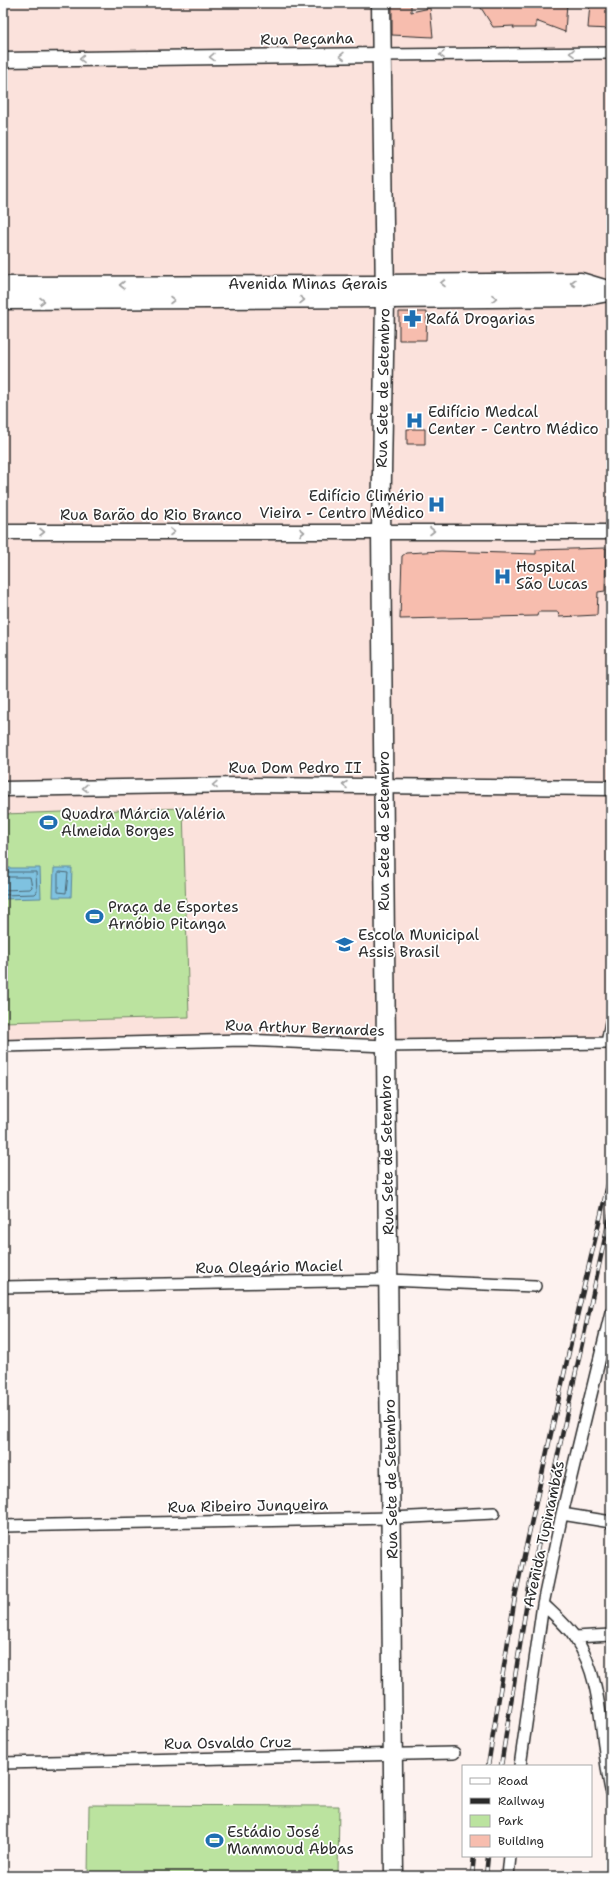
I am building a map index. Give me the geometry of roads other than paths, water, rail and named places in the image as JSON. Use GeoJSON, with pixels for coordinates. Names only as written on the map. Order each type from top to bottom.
{"type":"FeatureCollection","features":[{"type":"Feature","properties":{"kind":"main road","name":"Rua Sete de Setembro"},"geometry":{"type":"LineString","coordinates":[[381,3],[385,291],[381,531],[388,1280],[392,1518],[394,1876]]}},
{"type":"Feature","properties":{"kind":"main road","name":"Avenida Minas Gerais"},"geometry":{"type":"LineString","coordinates":[[3,285],[385,291],[581,297],[611,291]]}},
{"type":"Feature","properties":{"kind":"main road","name":"Avenida Minas Gerais"},"geometry":{"type":"LineString","coordinates":[[3,301],[385,291]]}},
{"type":"Feature","properties":{"kind":"street","name":"Rua Peçanha"},"geometry":{"type":"LineString","coordinates":[[3,60],[611,53]]}},
{"type":"Feature","properties":{"kind":"street","name":"Rua Barão do Rio Branco"},"geometry":{"type":"LineString","coordinates":[[3,532],[611,532]]}},
{"type":"Feature","properties":{"kind":"street","name":"Rua Dom Pedro II"},"geometry":{"type":"LineString","coordinates":[[3,789],[241,785],[611,788]]}},
{"type":"Feature","properties":{"kind":"street","name":"Rua Arthur Bernardes"},"geometry":{"type":"LineString","coordinates":[[3,1046],[243,1040],[386,1046],[607,1043],[611,1022]]}},
{"type":"Feature","properties":{"kind":"street","name":"Rua Olegário Maciel"},"geometry":{"type":"LineString","coordinates":[[3,1287],[388,1280],[535,1286]]}},
{"type":"Feature","properties":{"kind":"street","name":"Avenida Tupinambás"},"geometry":{"type":"LineString","coordinates":[[520,1765],[543,1604],[562,1514],[611,1312]]}},
{"type":"Feature","properties":{"kind":"street","name":"Rua Ribeiro Junqueira"},"geometry":{"type":"LineString","coordinates":[[3,1526],[392,1518],[494,1512]]}},
{"type":"Feature","properties":{"kind":"street"},"geometry":{"type":"LineString","coordinates":[[562,1514],[611,1522]]}},
{"type":"Feature","properties":{"kind":"street"},"geometry":{"type":"LineString","coordinates":[[543,1604],[575,1637],[586,1658],[593,1677],[611,1790]]}},
{"type":"Feature","properties":{"kind":"street"},"geometry":{"type":"LineString","coordinates":[[575,1637],[611,1635]]}},
{"type":"Feature","properties":{"kind":"street","name":"Rua Osvaldo Cruz"},"geometry":{"type":"LineString","coordinates":[[3,1763],[454,1753]]}},
{"type":"Feature","properties":{"kind":"street"},"geometry":{"type":"LineString","coordinates":[[508,1876],[510,1857]]}},
{"type":"Feature","properties":{"kind":"water"},"geometry":{"type":"Polygon","coordinates":[[[3,868],[40,868],[41,898],[3,899],[3,868]]]}},
{"type":"Feature","properties":{"kind":"water"},"geometry":{"type":"Polygon","coordinates":[[[54,868],[72,868],[71,897],[53,897],[54,868]]]}},
{"type":"Feature","properties":{"kind":"railway"},"geometry":{"type":"LineString","coordinates":[[488,1765],[515,1597],[574,1329],[611,1172]]}},
{"type":"Feature","properties":{"kind":"railway"},"geometry":{"type":"LineString","coordinates":[[501,1765],[529,1588],[611,1210]]}},
{"type":"Feature","properties":{"kind":"railway"},"geometry":{"type":"LineString","coordinates":[[472,1876],[474,1857]]}},
{"type":"Feature","properties":{"kind":"railway"},"geometry":{"type":"LineString","coordinates":[[486,1876],[488,1857]]}},
{"type":"Feature","properties":{"kind":"place","name":"Rafá Drogarias"},"geometry":{"type":"Point","coordinates":[413,319]}},
{"type":"Feature","properties":{"kind":"place","name":"Edifício Medcal Center - Centro Médico"},"geometry":{"type":"Point","coordinates":[415,421]}},
{"type":"Feature","properties":{"kind":"place","name":"Edifício Climério Vieira - Centro Médico"},"geometry":{"type":"Point","coordinates":[437,505]}},
{"type":"Feature","properties":{"kind":"place","name":"Hospital São Lucas"},"geometry":{"type":"Point","coordinates":[503,576]}},
{"type":"Feature","properties":{"kind":"place","name":"Quadra Márcia Valéria Almeida Borges"},"geometry":{"type":"Point","coordinates":[48,823]}},
{"type":"Feature","properties":{"kind":"place","name":"Praça de Esportes Arnóbio Pitanga"},"geometry":{"type":"Point","coordinates":[95,916]}},
{"type":"Feature","properties":{"kind":"place","name":"Escola Municipal Assis Brasil"},"geometry":{"type":"Point","coordinates":[345,944]}},
{"type":"Feature","properties":{"kind":"place","name":"Estádio José Mammoud Abbas"},"geometry":{"type":"Point","coordinates":[214,1841]}}]}
